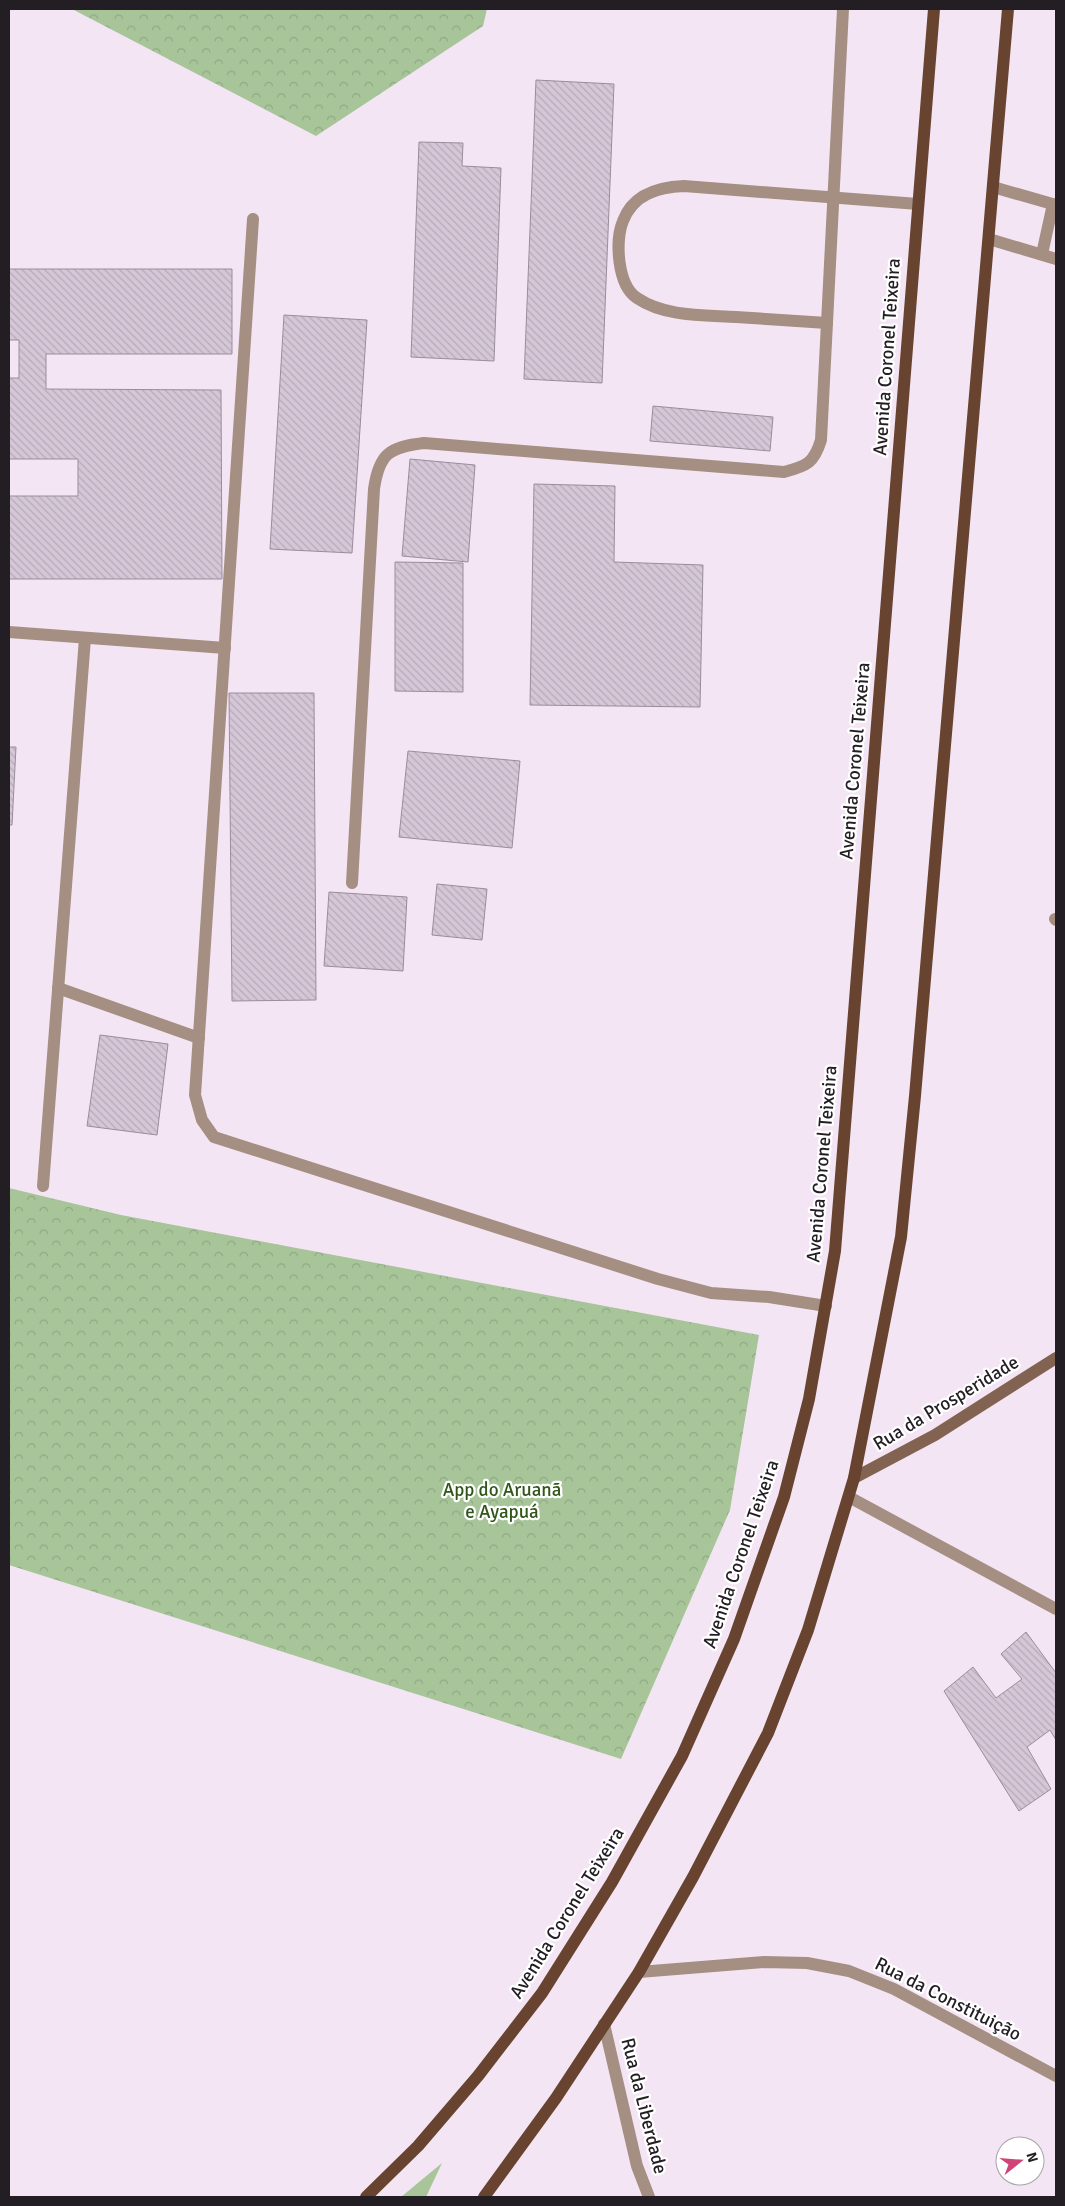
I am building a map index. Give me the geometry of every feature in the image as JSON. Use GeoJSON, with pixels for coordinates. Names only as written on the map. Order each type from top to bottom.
{"type":"FeatureCollection","features":[{"type":"Feature","properties":{"kind":"main road","name":"Avenida Coronel Teixeira"},"geometry":{"type":"LineString","coordinates":[[366,2197],[418,2146],[478,2076],[542,1993],[612,1882],[682,1756],[734,1639],[784,1497],[809,1399],[835,1251],[934,9]]}},
{"type":"Feature","properties":{"kind":"main road"},"geometry":{"type":"LineString","coordinates":[[484,2197],[556,2098],[639,1972],[693,1878],[768,1733],[808,1630],[854,1478],[901,1236],[915,1096],[1008,9]]}},
{"type":"Feature","properties":{"kind":"street"},"geometry":{"type":"LineString","coordinates":[[352,883],[374,490],[377,469],[389,453],[406,445],[424,443],[784,472],[803,467],[816,456],[821,440],[843,9]]}},
{"type":"Feature","properties":{"kind":"street"},"geometry":{"type":"LineString","coordinates":[[827,323],[679,313],[654,307],[635,297],[622,277],[618,245],[619,229],[627,210],[643,195],[664,187],[684,186],[918,204]]}},
{"type":"Feature","properties":{"kind":"street"},"geometry":{"type":"LineString","coordinates":[[993,187],[1055,205],[1042,254]]}},
{"type":"Feature","properties":{"kind":"street"},"geometry":{"type":"LineString","coordinates":[[253,219],[199,1038],[196,1095],[202,1120],[214,1136],[658,1279],[712,1292],[769,1297],[826,1306]]}},
{"type":"Feature","properties":{"kind":"street"},"geometry":{"type":"LineString","coordinates":[[989,239],[1056,258]]}},
{"type":"Feature","properties":{"kind":"street"},"geometry":{"type":"LineString","coordinates":[[9,632],[225,648]]}},
{"type":"Feature","properties":{"kind":"street"},"geometry":{"type":"LineString","coordinates":[[43,1186],[85,638]]}},
{"type":"Feature","properties":{"kind":"street"},"geometry":{"type":"LineString","coordinates":[[58,988],[199,1038]]}},
{"type":"Feature","properties":{"kind":"street","name":"Rua da Prosperidade"},"geometry":{"type":"LineString","coordinates":[[854,1478],[935,1435],[1056,1358]]}},
{"type":"Feature","properties":{"kind":"street"},"geometry":{"type":"LineString","coordinates":[[849,1497],[1056,1609]]}},
{"type":"Feature","properties":{"kind":"street","name":"Rua da Constituição"},"geometry":{"type":"LineString","coordinates":[[639,1972],[764,1962],[807,1963],[849,1972],[910,1997],[1056,2076]]}},
{"type":"Feature","properties":{"kind":"street","name":"Rua da Liberdade"},"geometry":{"type":"LineString","coordinates":[[604,2024],[637,2166],[649,2197]]}},
{"type":"Feature","properties":{"kind":"green space"},"geometry":{"type":"Polygon","coordinates":[[[72,9],[487,9],[483,26],[316,136],[72,9]]]}},
{"type":"Feature","properties":{"kind":"green space","name":"App do Aruanã e Ayapuá"},"geometry":{"type":"Polygon","coordinates":[[[9,1188],[121,1215],[759,1335],[730,1510],[621,1759],[9,1565],[9,1188]]]}},
{"type":"Feature","properties":{"kind":"green space"},"geometry":{"type":"Polygon","coordinates":[[[442,2163],[426,2197],[401,2197],[442,2163]]]}},
{"type":"Feature","properties":{"kind":"building"},"geometry":{"type":"Polygon","coordinates":[[[536,80],[614,84],[602,383],[524,379],[536,80]]]}},
{"type":"Feature","properties":{"kind":"building"},"geometry":{"type":"Polygon","coordinates":[[[419,142],[463,143],[462,166],[501,168],[494,361],[411,357],[419,142]]]}},
{"type":"Feature","properties":{"kind":"building"},"geometry":{"type":"Polygon","coordinates":[[[9,269],[232,269],[232,354],[46,354],[46,389],[221,390],[222,579],[9,579],[9,496],[78,496],[78,459],[9,459],[9,378],[19,378],[19,340],[9,340],[9,269]]]}},
{"type":"Feature","properties":{"kind":"building"},"geometry":{"type":"Polygon","coordinates":[[[284,315],[367,320],[352,553],[270,549],[284,315]]]}},
{"type":"Feature","properties":{"kind":"building"},"geometry":{"type":"Polygon","coordinates":[[[653,406],[773,417],[770,451],[650,441],[653,406]]]}},
{"type":"Feature","properties":{"kind":"building"},"geometry":{"type":"Polygon","coordinates":[[[410,459],[475,465],[468,562],[402,556],[410,459]]]}},
{"type":"Feature","properties":{"kind":"building"},"geometry":{"type":"Polygon","coordinates":[[[534,484],[615,486],[614,562],[703,565],[700,707],[530,705],[534,484]]]}},
{"type":"Feature","properties":{"kind":"building"},"geometry":{"type":"Polygon","coordinates":[[[395,562],[463,563],[463,692],[395,691],[395,562]]]}},
{"type":"Feature","properties":{"kind":"building"},"geometry":{"type":"Polygon","coordinates":[[[229,693],[314,693],[316,1000],[232,1001],[229,693]]]}},
{"type":"Feature","properties":{"kind":"building"},"geometry":{"type":"Polygon","coordinates":[[[9,747],[16,747],[12,825],[9,825],[9,747]]]}},
{"type":"Feature","properties":{"kind":"building"},"geometry":{"type":"Polygon","coordinates":[[[408,751],[520,761],[512,848],[399,837],[408,751]]]}},
{"type":"Feature","properties":{"kind":"building"},"geometry":{"type":"Polygon","coordinates":[[[437,884],[487,889],[482,940],[432,935],[437,884]]]}},
{"type":"Feature","properties":{"kind":"building"},"geometry":{"type":"Polygon","coordinates":[[[329,892],[407,897],[403,971],[324,966],[329,892]]]}},
{"type":"Feature","properties":{"kind":"building"},"geometry":{"type":"Polygon","coordinates":[[[100,1035],[168,1044],[157,1135],[87,1126],[100,1035]]]}},
{"type":"Feature","properties":{"kind":"building"},"geometry":{"type":"Polygon","coordinates":[[[1026,1632],[1056,1673],[1056,1740],[1050,1730],[1027,1747],[1051,1789],[1019,1811],[944,1691],[973,1667],[996,1698],[1022,1679],[1001,1654],[1026,1632]]]}}]}
